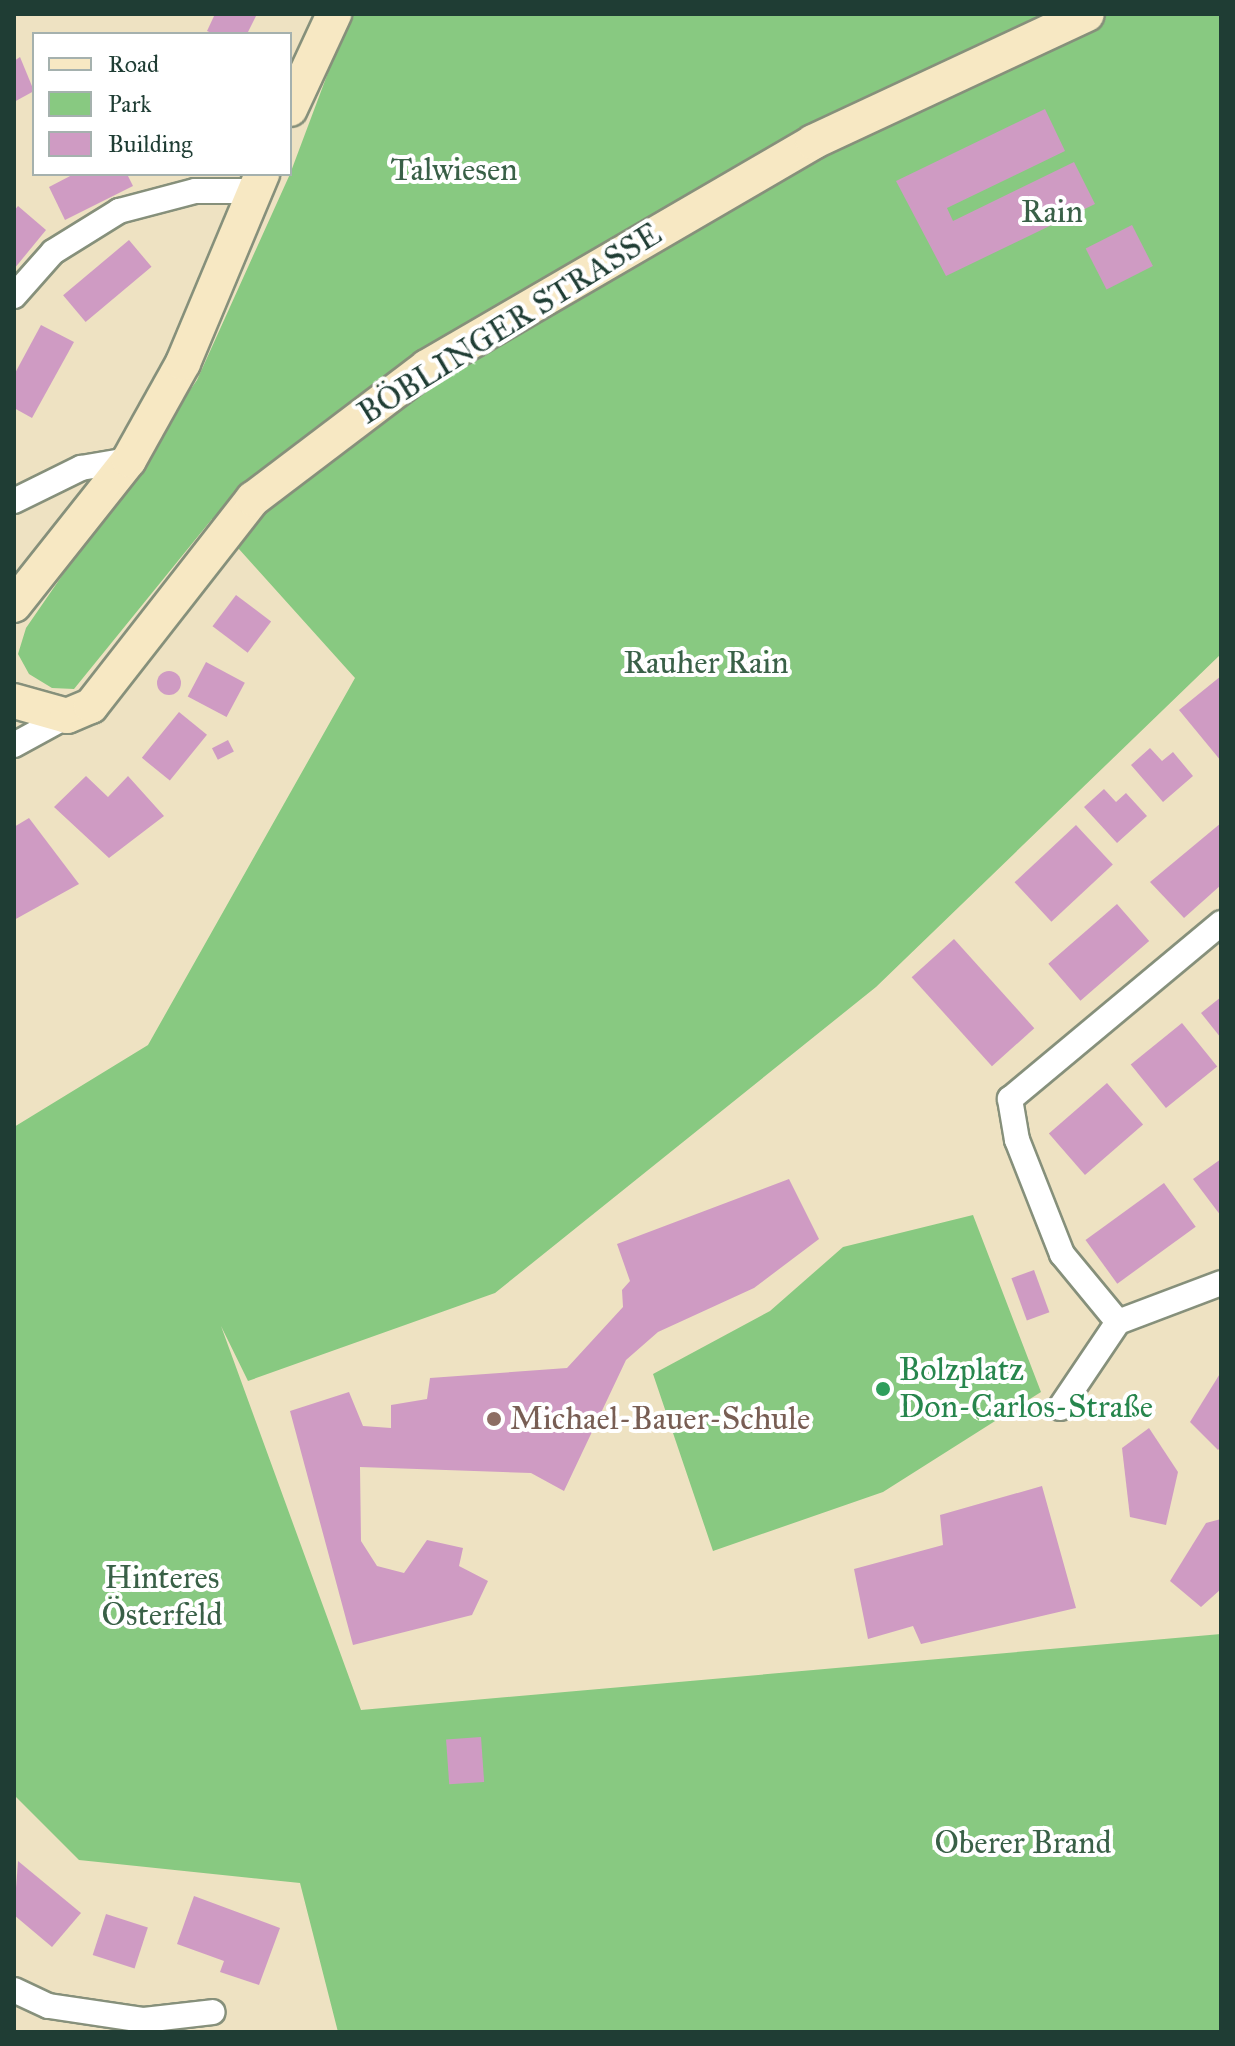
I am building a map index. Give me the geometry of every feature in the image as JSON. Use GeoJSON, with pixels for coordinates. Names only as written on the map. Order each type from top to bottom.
{"type":"FeatureCollection","features":[{"type":"Feature","properties":{"kind":"main road"},"geometry":{"type":"LineString","coordinates":[[292,105],[334,14]]}},
{"type":"Feature","properties":{"kind":"main road","name":"BÖBLINGER STRASSE"},"geometry":{"type":"LineString","coordinates":[[67,716],[114,684],[253,499],[427,367],[813,142],[1087,14]]}},
{"type":"Feature","properties":{"kind":"main road"},"geometry":{"type":"LineString","coordinates":[[14,605],[129,460],[183,363],[258,182]]}},
{"type":"Feature","properties":{"kind":"main road"},"geometry":{"type":"LineString","coordinates":[[14,701],[67,716]]}},
{"type":"Feature","properties":{"kind":"street"},"geometry":{"type":"LineString","coordinates":[[14,296],[53,252],[119,211],[205,190],[258,182]]}},
{"type":"Feature","properties":{"kind":"street"},"geometry":{"type":"LineString","coordinates":[[14,501],[81,468],[129,460]]}},
{"type":"Feature","properties":{"kind":"street"},"geometry":{"type":"LineString","coordinates":[[14,745],[67,716]]}},
{"type":"Feature","properties":{"kind":"street"},"geometry":{"type":"LineString","coordinates":[[1118,1322],[1062,1254],[1017,1140],[1010,1099],[1221,923]]}},
{"type":"Feature","properties":{"kind":"street"},"geometry":{"type":"LineString","coordinates":[[1060,1408],[1118,1322],[1221,1283]]}},
{"type":"Feature","properties":{"kind":"street"},"geometry":{"type":"LineString","coordinates":[[14,1990],[49,2006],[144,2020],[213,2012]]}},
{"type":"Feature","properties":{"kind":"green space"},"geometry":{"type":"Polygon","coordinates":[[[350,14],[1221,14],[1221,654],[876,987],[495,1293],[248,1381],[221,1326],[361,1710],[1221,1634],[1221,2032],[338,2032],[300,1883],[79,1860],[14,1795],[14,1127],[148,1045],[355,678],[212,519],[74,689],[52,688],[29,674],[18,654],[26,628],[197,380],[289,176],[292,176],[292,169],[350,14]]]}},
{"type":"Feature","properties":{"kind":"green space"},"geometry":{"type":"Polygon","coordinates":[[[973,1215],[1041,1392],[883,1492],[713,1551],[653,1374],[770,1311],[843,1247],[973,1215]]]}},
{"type":"Feature","properties":{"kind":"building"},"geometry":{"type":"Polygon","coordinates":[[[215,14],[257,14],[248,32],[207,31],[215,14]]]}},
{"type":"Feature","properties":{"kind":"building"},"geometry":{"type":"Polygon","coordinates":[[[20,57],[32,92],[14,102],[14,61],[20,57]]]}},
{"type":"Feature","properties":{"kind":"building"},"geometry":{"type":"Polygon","coordinates":[[[1045,109],[1065,151],[947,208],[953,221],[1074,162],[1095,204],[946,276],[896,181],[1045,109]]]}},
{"type":"Feature","properties":{"kind":"building"},"geometry":{"type":"Polygon","coordinates":[[[70,176],[128,176],[133,186],[65,220],[49,187],[70,176]]]}},
{"type":"Feature","properties":{"kind":"building"},"geometry":{"type":"Polygon","coordinates":[[[18,206],[46,230],[14,269],[14,211],[18,206]]]}},
{"type":"Feature","properties":{"kind":"building"},"geometry":{"type":"Polygon","coordinates":[[[1132,225],[1153,266],[1107,290],[1086,249],[1132,225]]]}},
{"type":"Feature","properties":{"kind":"building"},"geometry":{"type":"Polygon","coordinates":[[[129,240],[151,267],[86,322],[63,295],[129,240]]]}},
{"type":"Feature","properties":{"kind":"building"},"geometry":{"type":"Polygon","coordinates":[[[41,325],[74,342],[32,418],[14,408],[14,375],[41,325]]]}},
{"type":"Feature","properties":{"kind":"building"},"geometry":{"type":"Polygon","coordinates":[[[236,595],[271,621],[248,653],[213,626],[236,595]]]}},
{"type":"Feature","properties":{"kind":"building"},"geometry":{"type":"Polygon","coordinates":[[[206,662],[245,683],[227,717],[188,696],[206,662]]]}},
{"type":"Feature","properties":{"kind":"building"},"geometry":{"type":"Polygon","coordinates":[[[169,671],[178,674],[181,683],[178,692],[169,695],[160,692],[157,683],[160,674],[169,671]]]}},
{"type":"Feature","properties":{"kind":"building"},"geometry":{"type":"Polygon","coordinates":[[[1221,676],[1221,761],[1179,710],[1221,676]]]}},
{"type":"Feature","properties":{"kind":"building"},"geometry":{"type":"Polygon","coordinates":[[[179,712],[207,735],[170,781],[142,758],[179,712]]]}},
{"type":"Feature","properties":{"kind":"building"},"geometry":{"type":"Polygon","coordinates":[[[228,740],[234,752],[218,760],[212,748],[228,740]]]}},
{"type":"Feature","properties":{"kind":"building"},"geometry":{"type":"Polygon","coordinates":[[[1150,748],[1162,761],[1173,752],[1193,776],[1163,802],[1131,765],[1150,748]]]}},
{"type":"Feature","properties":{"kind":"building"},"geometry":{"type":"Polygon","coordinates":[[[86,776],[108,797],[128,776],[164,816],[109,858],[54,807],[86,776]]]}},
{"type":"Feature","properties":{"kind":"building"},"geometry":{"type":"Polygon","coordinates":[[[1104,789],[1116,802],[1126,793],[1147,816],[1117,843],[1084,807],[1104,789]]]}},
{"type":"Feature","properties":{"kind":"building"},"geometry":{"type":"Polygon","coordinates":[[[29,818],[79,884],[14,920],[14,827],[29,818]]]}},
{"type":"Feature","properties":{"kind":"building"},"geometry":{"type":"Polygon","coordinates":[[[1221,823],[1221,885],[1184,918],[1150,882],[1221,823]]]}},
{"type":"Feature","properties":{"kind":"building"},"geometry":{"type":"Polygon","coordinates":[[[1076,825],[1113,864],[1051,922],[1015,882],[1076,825]]]}},
{"type":"Feature","properties":{"kind":"building"},"geometry":{"type":"Polygon","coordinates":[[[1117,904],[1149,941],[1080,1001],[1048,964],[1117,904]]]}},
{"type":"Feature","properties":{"kind":"building"},"geometry":{"type":"Polygon","coordinates":[[[954,939],[1034,1028],[992,1066],[912,977],[954,939]]]}},
{"type":"Feature","properties":{"kind":"building"},"geometry":{"type":"Polygon","coordinates":[[[1221,997],[1221,1038],[1201,1013],[1221,997]]]}},
{"type":"Feature","properties":{"kind":"building"},"geometry":{"type":"Polygon","coordinates":[[[1182,1023],[1217,1067],[1166,1108],[1131,1065],[1182,1023]]]}},
{"type":"Feature","properties":{"kind":"building"},"geometry":{"type":"Polygon","coordinates":[[[1107,1083],[1143,1125],[1085,1175],[1049,1134],[1107,1083]]]}},
{"type":"Feature","properties":{"kind":"building"},"geometry":{"type":"Polygon","coordinates":[[[1221,1159],[1221,1216],[1193,1179],[1221,1159]]]}},
{"type":"Feature","properties":{"kind":"building","name":"Michael-Bauer-Schule"},"geometry":{"type":"Polygon","coordinates":[[[789,1179],[819,1239],[754,1288],[658,1332],[626,1360],[564,1491],[531,1473],[360,1467],[361,1541],[377,1566],[404,1573],[427,1540],[463,1548],[459,1566],[488,1581],[472,1615],[353,1645],[290,1411],[349,1392],[363,1426],[391,1428],[391,1405],[427,1399],[430,1378],[567,1368],[623,1307],[622,1290],[630,1281],[617,1244],[789,1179]]]}},
{"type":"Feature","properties":{"kind":"building"},"geometry":{"type":"Polygon","coordinates":[[[1164,1183],[1196,1227],[1117,1284],[1086,1240],[1164,1183]]]}},
{"type":"Feature","properties":{"kind":"building"},"geometry":{"type":"Polygon","coordinates":[[[1034,1270],[1049,1312],[1027,1320],[1011,1278],[1034,1270]]]}},
{"type":"Feature","properties":{"kind":"building"},"geometry":{"type":"Polygon","coordinates":[[[1221,1372],[1221,1447],[1218,1450],[1190,1422],[1221,1372]]]}},
{"type":"Feature","properties":{"kind":"building"},"geometry":{"type":"Polygon","coordinates":[[[1149,1428],[1178,1472],[1166,1525],[1130,1517],[1122,1448],[1149,1428]]]}},
{"type":"Feature","properties":{"kind":"building"},"geometry":{"type":"Polygon","coordinates":[[[1042,1486],[1076,1608],[921,1644],[913,1626],[868,1639],[854,1569],[943,1545],[940,1515],[1042,1486]]]}},
{"type":"Feature","properties":{"kind":"building"},"geometry":{"type":"Polygon","coordinates":[[[1221,1519],[1221,1589],[1201,1607],[1170,1581],[1206,1523],[1221,1519]]]}},
{"type":"Feature","properties":{"kind":"building"},"geometry":{"type":"Polygon","coordinates":[[[481,1737],[484,1782],[449,1784],[446,1739],[481,1737]]]}},
{"type":"Feature","properties":{"kind":"building"},"geometry":{"type":"Polygon","coordinates":[[[18,1861],[81,1913],[52,1947],[14,1915],[18,1861]]]}},
{"type":"Feature","properties":{"kind":"building"},"geometry":{"type":"Polygon","coordinates":[[[194,1896],[280,1928],[259,1985],[220,1972],[224,1961],[177,1944],[194,1896]]]}},
{"type":"Feature","properties":{"kind":"building"},"geometry":{"type":"Polygon","coordinates":[[[106,1914],[148,1928],[135,1968],[93,1955],[106,1914]]]}},
{"type":"Feature","properties":{"kind":"place","name":"Bolzplatz Don-Carlos-Straße"},"geometry":{"type":"Point","coordinates":[883,1389]}},
{"type":"Feature","properties":{"kind":"place","name":"Michael-Bauer-Schule"},"geometry":{"type":"Point","coordinates":[494,1419]}},
{"type":"Feature","properties":{"kind":"park label","name":"Talwiesen"},"geometry":{"type":"Point","coordinates":[454,170]}},
{"type":"Feature","properties":{"kind":"park label","name":"Rain"},"geometry":{"type":"Point","coordinates":[1052,212]}},
{"type":"Feature","properties":{"kind":"park label","name":"Rauher Rain"},"geometry":{"type":"Point","coordinates":[706,663]}},
{"type":"Feature","properties":{"kind":"park label","name":"Hinteres Österfeld"},"geometry":{"type":"Point","coordinates":[162,1598]}},
{"type":"Feature","properties":{"kind":"park label","name":"Oberer Brand"},"geometry":{"type":"Point","coordinates":[1023,1843]}}]}
